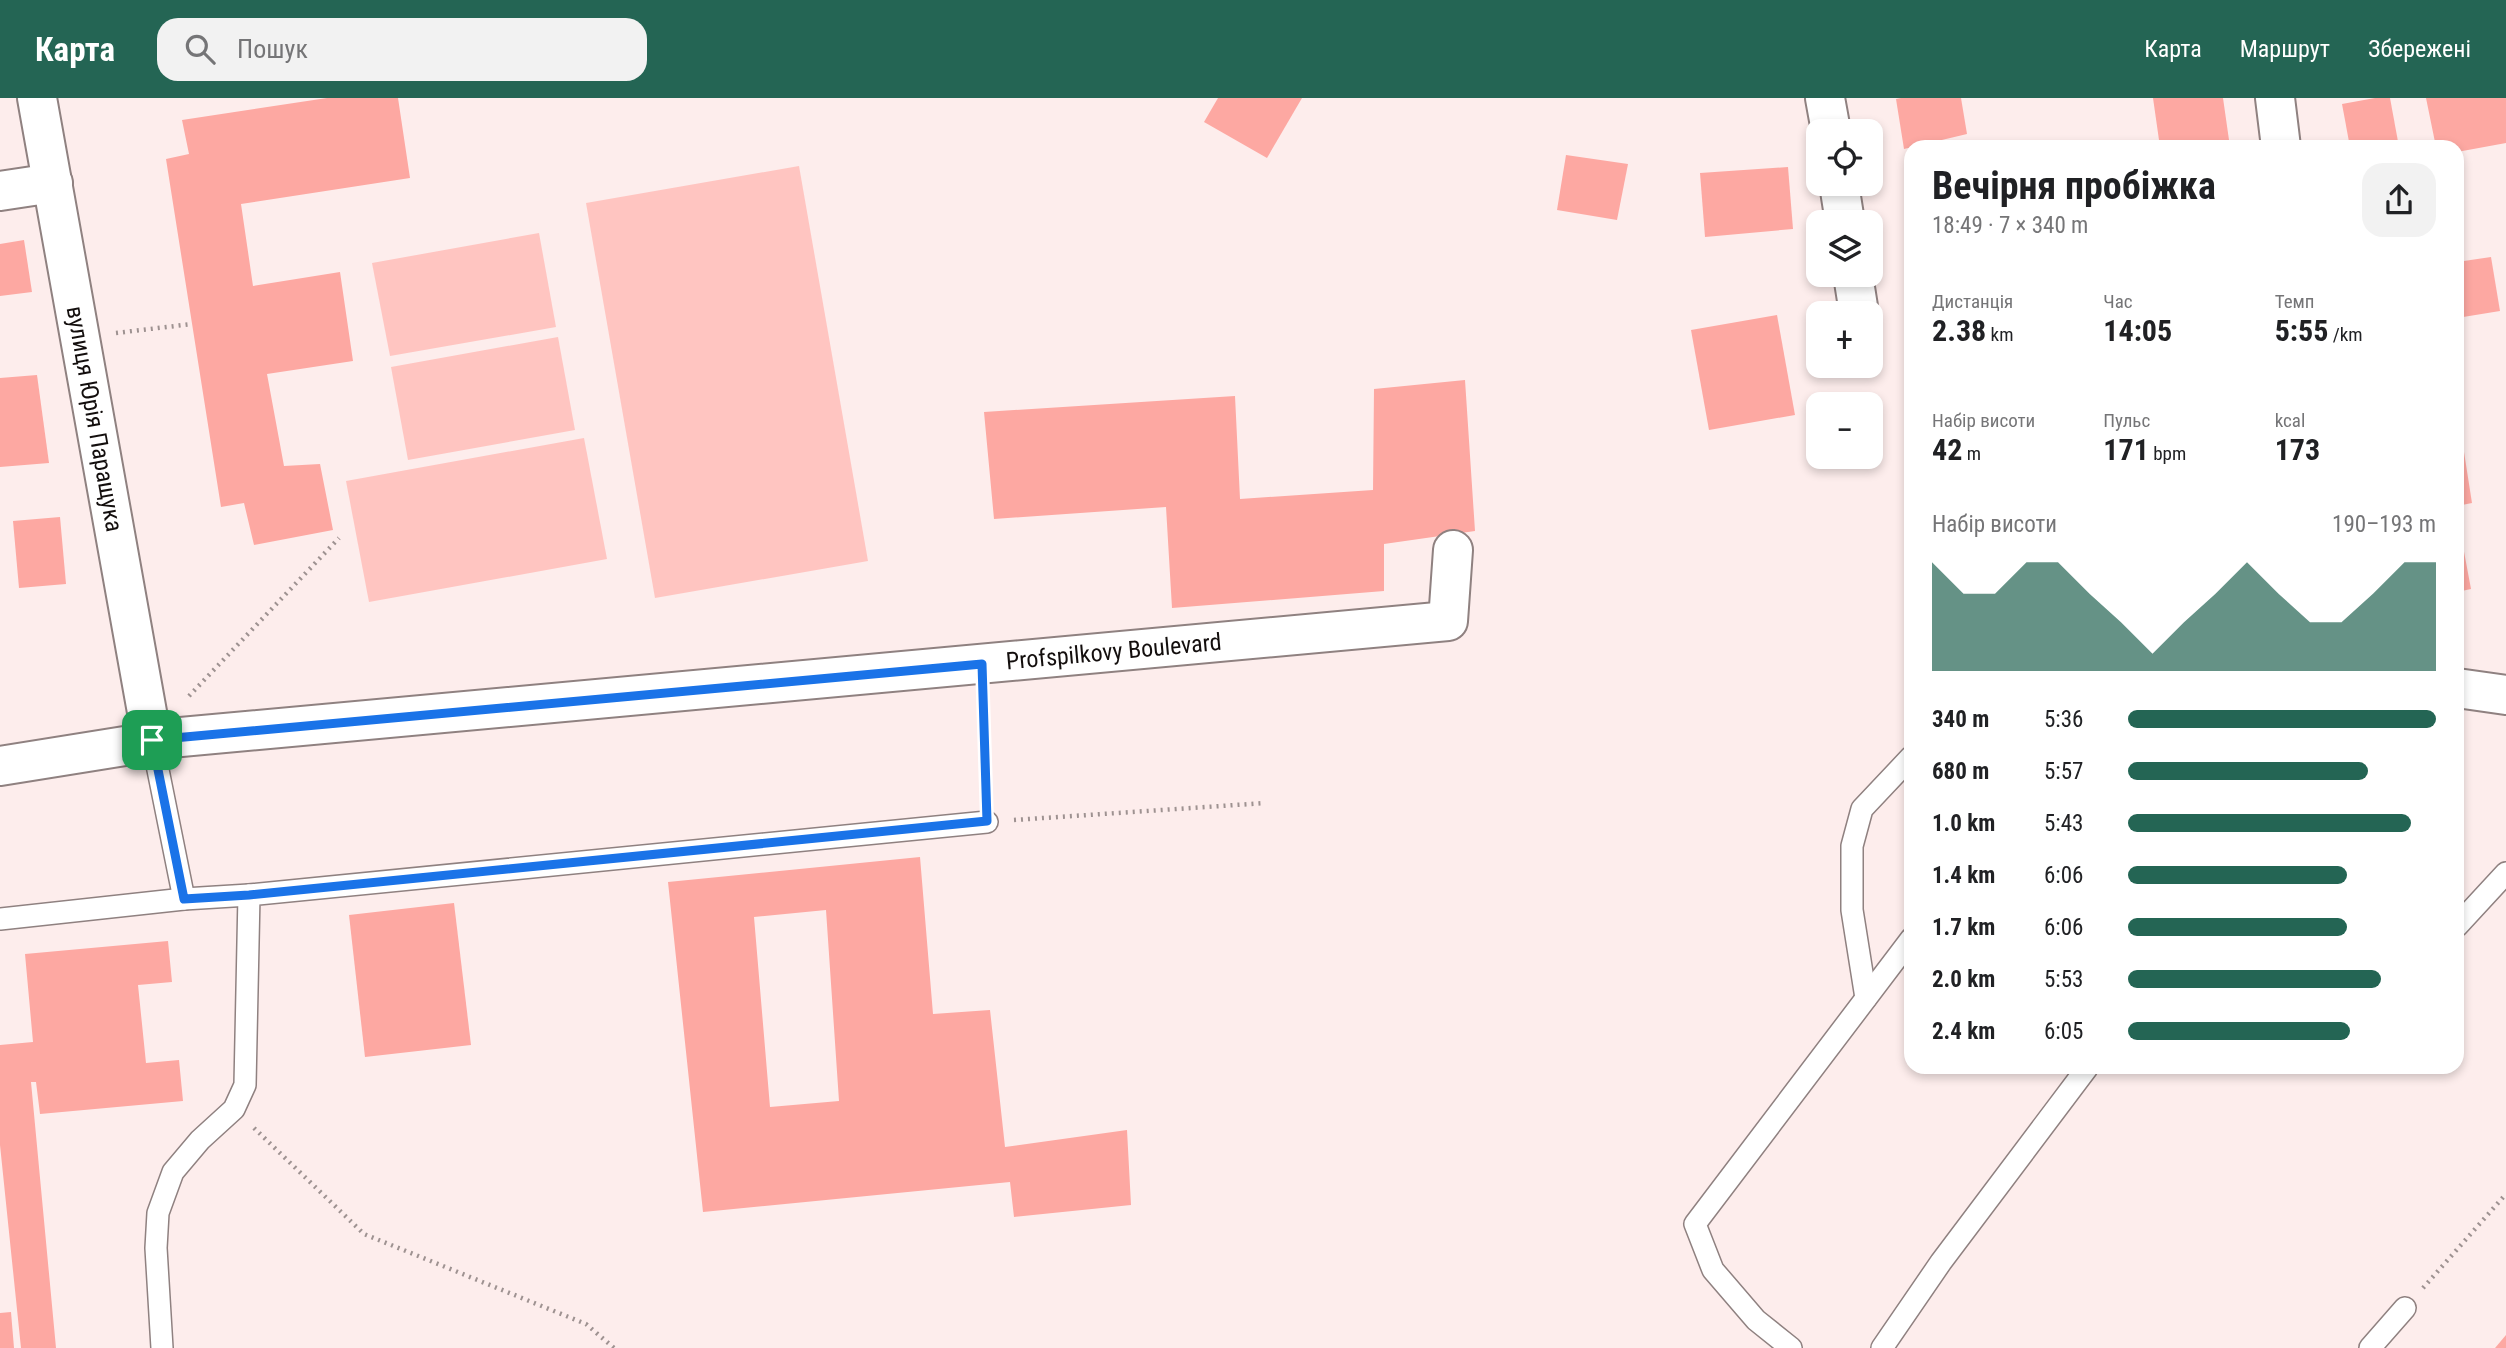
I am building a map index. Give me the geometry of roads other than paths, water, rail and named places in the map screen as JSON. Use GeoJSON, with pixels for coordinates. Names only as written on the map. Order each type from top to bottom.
{"type":"FeatureCollection","features":[{"type":"Feature","properties":{"kind":"street","name":"вулиця Юрія Паращука"},"geometry":{"type":"LineString","coordinates":[[37,98],[152,740]]}},
{"type":"Feature","properties":{"kind":"street"},"geometry":{"type":"LineString","coordinates":[[1825,98],[1828,119]]}},
{"type":"Feature","properties":{"kind":"street"},"geometry":{"type":"LineString","coordinates":[[2275,98],[2280,140]]}},
{"type":"Feature","properties":{"kind":"street"},"geometry":{"type":"LineString","coordinates":[[0,191],[53,183]]}},
{"type":"Feature","properties":{"kind":"street","name":"Profspilkovy Boulevard"},"geometry":{"type":"LineString","coordinates":[[0,766],[152,740],[1448,621],[1453,550]]}},
{"type":"Feature","properties":{"kind":"street"},"geometry":{"type":"LineString","coordinates":[[2464,689],[2506,695]]}},
{"type":"Feature","properties":{"kind":"lane"},"geometry":{"type":"LineString","coordinates":[[152,740],[184,899]]}},
{"type":"Feature","properties":{"kind":"lane"},"geometry":{"type":"LineString","coordinates":[[1866,998],[1852,910],[1852,846],[1862,809],[1904,764]]}},
{"type":"Feature","properties":{"kind":"lane"},"geometry":{"type":"LineString","coordinates":[[0,919],[987,821]]}},
{"type":"Feature","properties":{"kind":"lane"},"geometry":{"type":"LineString","coordinates":[[2464,918],[2506,873]]}},
{"type":"Feature","properties":{"kind":"lane"},"geometry":{"type":"LineString","coordinates":[[162,1348],[156,1248],[158,1213],[173,1172],[200,1140],[234,1109],[245,1085],[249,895]]}},
{"type":"Feature","properties":{"kind":"lane"},"geometry":{"type":"LineString","coordinates":[[1791,1348],[1756,1320],[1713,1270],[1695,1224],[1904,948]]}},
{"type":"Feature","properties":{"kind":"lane"},"geometry":{"type":"LineString","coordinates":[[1882,1348],[1941,1262],[2082,1074]]}},
{"type":"Feature","properties":{"kind":"lane"},"geometry":{"type":"LineString","coordinates":[[2370,1348],[2405,1308]]}}]}
